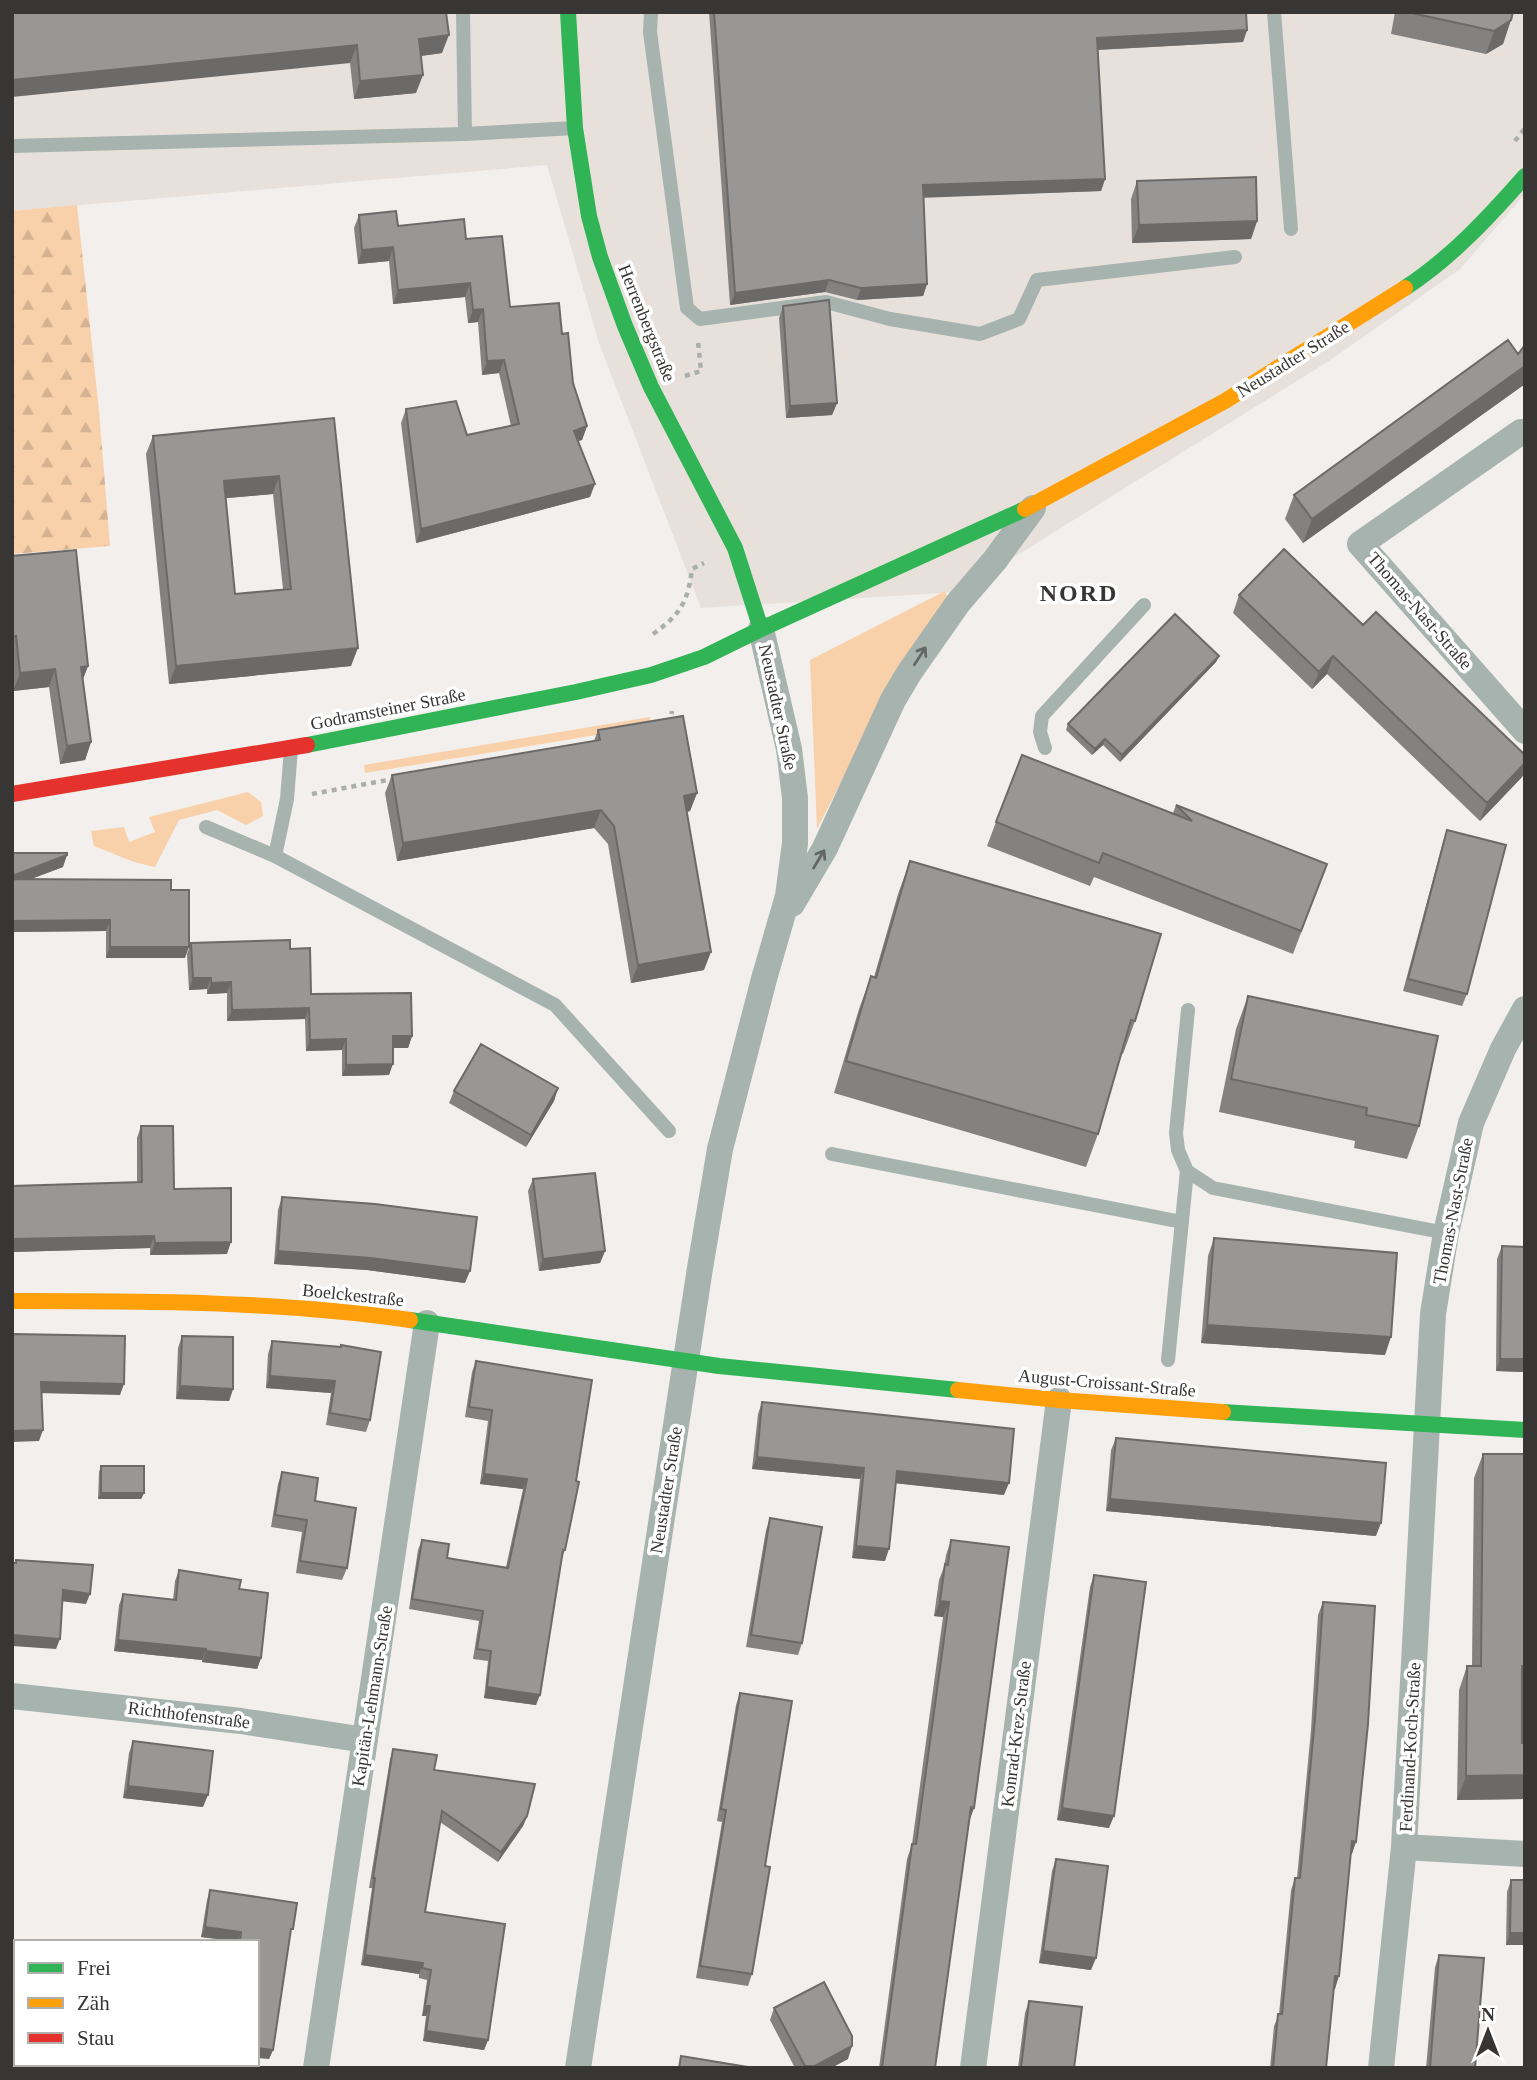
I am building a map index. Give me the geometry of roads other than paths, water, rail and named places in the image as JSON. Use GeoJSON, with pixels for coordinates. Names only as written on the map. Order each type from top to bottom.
{"type":"FeatureCollection","features":[{"type":"Feature","properties":{"kind":"street","name":"Herrenbergstraße"},"geometry":{"type":"LineString","coordinates":[[568,12],[575,128],[589,216],[600,257],[625,326],[663,411],[735,548],[761,628]]}},
{"type":"Feature","properties":{"kind":"street","name":"Neustadter Straße"},"geometry":{"type":"LineString","coordinates":[[578,2068],[720,1149],[764,979],[789,897],[796,821],[794,781],[761,628],[1035,505],[1225,401],[1421,276],[1487,219],[1525,176]]}},
{"type":"Feature","properties":{"kind":"street","name":"Thomas-Nast-Straße"},"geometry":{"type":"LineString","coordinates":[[1521,432],[1360,544],[1525,731]]}},
{"type":"Feature","properties":{"kind":"street","name":"Neustadter Straße"},"geometry":{"type":"LineString","coordinates":[[783,917],[825,849],[893,700],[909,673],[958,603],[995,560],[1035,505]]}},
{"type":"Feature","properties":{"kind":"street","name":"Godramsteiner Straße"},"geometry":{"type":"LineString","coordinates":[[12,794],[291,748],[576,692],[651,675],[704,657],[761,628]]}},
{"type":"Feature","properties":{"kind":"street","name":"Thomas-Nast-Straße"},"geometry":{"type":"LineString","coordinates":[[1427,1425],[1433,1314],[1446,1233],[1471,1123],[1498,1059],[1525,1009]]}},
{"type":"Feature","properties":{"kind":"street","name":"Boelckestraße"},"geometry":{"type":"LineString","coordinates":[[12,1301],[230,1304],[341,1312],[687,1362]]}},
{"type":"Feature","properties":{"kind":"street","name":"Kapitän-Lehmann-Straße"},"geometry":{"type":"LineString","coordinates":[[316,2068],[427,1324]]}},
{"type":"Feature","properties":{"kind":"street","name":"August-Croissant-Straße"},"geometry":{"type":"LineString","coordinates":[[687,1362],[1059,1400],[1525,1430]]}},
{"type":"Feature","properties":{"kind":"street","name":"Konrad-Krez-Straße"},"geometry":{"type":"LineString","coordinates":[[973,2068],[1059,1400]]}},
{"type":"Feature","properties":{"kind":"street","name":"Ferdinand-Koch-Straße"},"geometry":{"type":"LineString","coordinates":[[1381,2068],[1404,1847],[1427,1425]]}},
{"type":"Feature","properties":{"kind":"street","name":"Richthofenstraße"},"geometry":{"type":"LineString","coordinates":[[12,1696],[242,1721],[365,1740]]}},
{"type":"Feature","properties":{"kind":"street"},"geometry":{"type":"LineString","coordinates":[[1404,1847],[1525,1854]]}},
{"type":"Feature","properties":{"kind":"street"},"geometry":{"type":"LineString","coordinates":[[12,2066],[41,2068]]}},
{"type":"Feature","properties":{"kind":"lane"},"geometry":{"type":"LineString","coordinates":[[463,12],[465,134]]}},
{"type":"Feature","properties":{"kind":"lane"},"geometry":{"type":"LineString","coordinates":[[651,12],[649,32],[687,307],[700,319],[826,302],[890,319],[979,334],[1019,319],[1037,280],[1235,257]]}},
{"type":"Feature","properties":{"kind":"lane"},"geometry":{"type":"LineString","coordinates":[[1274,12],[1291,229]]}},
{"type":"Feature","properties":{"kind":"lane"},"geometry":{"type":"LineString","coordinates":[[12,146],[465,134],[575,128]]}},
{"type":"Feature","properties":{"kind":"lane"},"geometry":{"type":"LineString","coordinates":[[1045,748],[1040,732],[1042,716],[1144,605]]}},
{"type":"Feature","properties":{"kind":"lane"},"geometry":{"type":"LineString","coordinates":[[275,856],[287,799],[291,748]]}},
{"type":"Feature","properties":{"kind":"lane"},"geometry":{"type":"LineString","coordinates":[[206,827],[275,856],[555,1005],[669,1130]]}},
{"type":"Feature","properties":{"kind":"lane"},"geometry":{"type":"LineString","coordinates":[[1168,1360],[1187,1171],[1178,1150],[1176,1133],[1188,1010]]}},
{"type":"Feature","properties":{"kind":"lane"},"geometry":{"type":"LineString","coordinates":[[832,1154],[1182,1223]]}},
{"type":"Feature","properties":{"kind":"lane"},"geometry":{"type":"LineString","coordinates":[[1187,1171],[1213,1188],[1446,1233]]}},
{"type":"Feature","properties":{"kind":"district","name":"NORD"},"geometry":{"type":"Point","coordinates":[1079,593]}}]}
